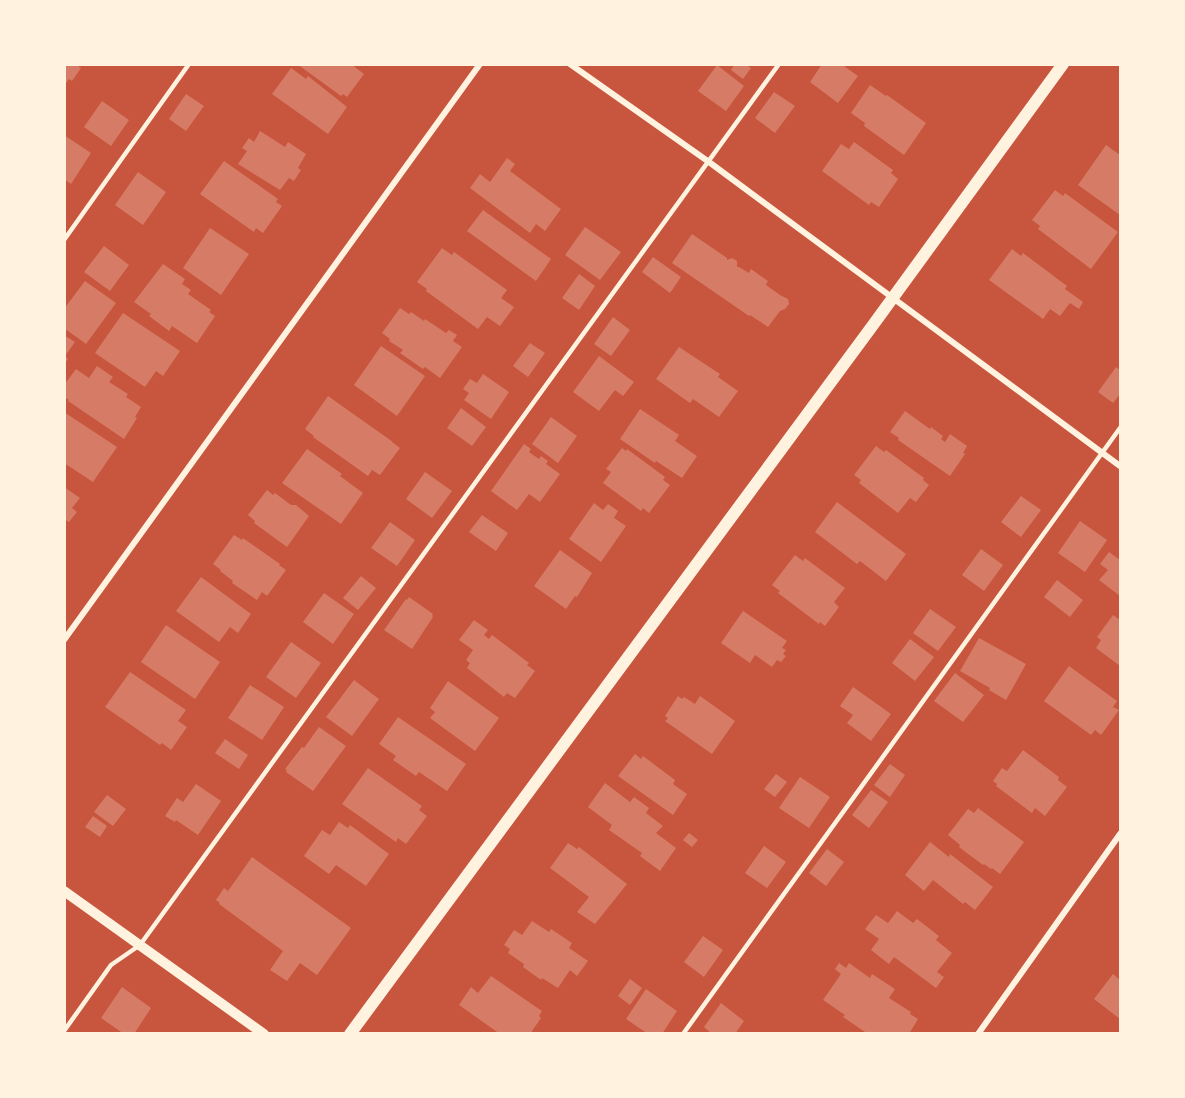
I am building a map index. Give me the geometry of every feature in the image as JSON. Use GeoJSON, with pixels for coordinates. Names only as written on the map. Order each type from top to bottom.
{"type":"FeatureCollection","features":[{"type":"Feature","properties":{"kind":"main road"},"geometry":{"type":"LineString","coordinates":[[350,1034],[894,297],[1063,64]]}},
{"type":"Feature","properties":{"kind":"street"},"geometry":{"type":"LineString","coordinates":[[64,640],[480,64]]}},
{"type":"Feature","properties":{"kind":"street"},"geometry":{"type":"LineString","coordinates":[[570,64],[894,297],[1120,466]]}},
{"type":"Feature","properties":{"kind":"street"},"geometry":{"type":"LineString","coordinates":[[978,1034],[1120,834]]}},
{"type":"Feature","properties":{"kind":"street"},"geometry":{"type":"LineString","coordinates":[[64,891],[264,1034]]}},
{"type":"Feature","properties":{"kind":"lane"},"geometry":{"type":"LineString","coordinates":[[64,240],[189,64]]}},
{"type":"Feature","properties":{"kind":"lane"},"geometry":{"type":"LineString","coordinates":[[64,1030],[111,965],[140,945],[779,64]]}},
{"type":"Feature","properties":{"kind":"lane"},"geometry":{"type":"LineString","coordinates":[[683,1034],[1120,428]]}},
{"type":"Feature","properties":{"kind":"building"},"geometry":{"type":"Polygon","coordinates":[[[64,64],[75,64],[81,68],[72,81],[69,79],[64,86],[64,64]]]}},
{"type":"Feature","properties":{"kind":"building"},"geometry":{"type":"Polygon","coordinates":[[[297,64],[351,64],[364,74],[347,97],[343,94],[341,96],[297,64]]]}},
{"type":"Feature","properties":{"kind":"building"},"geometry":{"type":"Polygon","coordinates":[[[735,64],[745,64],[751,68],[743,79],[731,70],[735,64]]]}},
{"type":"Feature","properties":{"kind":"building"},"geometry":{"type":"Polygon","coordinates":[[[822,64],[841,64],[858,76],[838,103],[810,82],[822,64]]]}},
{"type":"Feature","properties":{"kind":"building"},"geometry":{"type":"Polygon","coordinates":[[[717,65],[744,86],[726,111],[698,91],[717,65]]]}},
{"type":"Feature","properties":{"kind":"building"},"geometry":{"type":"Polygon","coordinates":[[[291,68],[306,79],[308,76],[347,107],[328,134],[272,94],[291,68]]]}},
{"type":"Feature","properties":{"kind":"building"},"geometry":{"type":"Polygon","coordinates":[[[870,85],[926,123],[904,155],[864,126],[865,123],[851,113],[870,85]]]}},
{"type":"Feature","properties":{"kind":"building"},"geometry":{"type":"Polygon","coordinates":[[[774,92],[795,106],[775,133],[755,118],[774,92]]]}},
{"type":"Feature","properties":{"kind":"building"},"geometry":{"type":"Polygon","coordinates":[[[186,94],[204,106],[186,131],[169,119],[186,94]]]}},
{"type":"Feature","properties":{"kind":"building"},"geometry":{"type":"Polygon","coordinates":[[[102,101],[129,120],[111,146],[84,127],[102,101]]]}},
{"type":"Feature","properties":{"kind":"building"},"geometry":{"type":"Polygon","coordinates":[[[260,131],[285,147],[288,142],[306,154],[298,168],[301,170],[294,181],[289,178],[280,190],[238,164],[247,151],[242,148],[249,138],[254,142],[260,131]]]}},
{"type":"Feature","properties":{"kind":"building"},"geometry":{"type":"Polygon","coordinates":[[[64,135],[91,153],[71,184],[64,179],[64,135]]]}},
{"type":"Feature","properties":{"kind":"building"},"geometry":{"type":"Polygon","coordinates":[[[854,142],[893,170],[891,173],[898,179],[879,207],[871,202],[869,205],[822,171],[841,144],[849,149],[854,142]]]}},
{"type":"Feature","properties":{"kind":"building"},"geometry":{"type":"Polygon","coordinates":[[[1106,145],[1120,155],[1120,215],[1078,185],[1106,145]]]}},
{"type":"Feature","properties":{"kind":"building"},"geometry":{"type":"Polygon","coordinates":[[[507,158],[515,164],[510,171],[561,209],[545,231],[536,224],[530,233],[470,188],[480,174],[490,182],[507,158]]]}},
{"type":"Feature","properties":{"kind":"building"},"geometry":{"type":"Polygon","coordinates":[[[224,161],[278,199],[276,202],[282,206],[263,233],[256,228],[254,232],[200,194],[224,161]]]}},
{"type":"Feature","properties":{"kind":"building"},"geometry":{"type":"Polygon","coordinates":[[[138,172],[166,192],[143,225],[115,205],[138,172]]]}},
{"type":"Feature","properties":{"kind":"building"},"geometry":{"type":"Polygon","coordinates":[[[1055,190],[1063,196],[1065,193],[1118,232],[1091,269],[1038,229],[1040,226],[1032,220],[1055,190]]]}},
{"type":"Feature","properties":{"kind":"building"},"geometry":{"type":"Polygon","coordinates":[[[483,210],[551,259],[536,281],[467,231],[483,210]]]}},
{"type":"Feature","properties":{"kind":"building"},"geometry":{"type":"Polygon","coordinates":[[[585,227],[621,252],[600,280],[565,255],[585,227]]]}},
{"type":"Feature","properties":{"kind":"building"},"geometry":{"type":"Polygon","coordinates":[[[210,228],[249,254],[221,295],[183,268],[210,228]]]}},
{"type":"Feature","properties":{"kind":"building"},"geometry":{"type":"Polygon","coordinates":[[[692,234],[727,260],[732,258],[737,261],[737,267],[749,273],[751,269],[768,281],[766,285],[788,299],[789,304],[780,311],[768,327],[672,263],[692,234]]]}},
{"type":"Feature","properties":{"kind":"building"},"geometry":{"type":"Polygon","coordinates":[[[104,246],[129,265],[110,291],[84,272],[104,246]]]}},
{"type":"Feature","properties":{"kind":"building"},"geometry":{"type":"Polygon","coordinates":[[[442,248],[452,255],[454,252],[507,290],[501,298],[514,307],[500,326],[487,317],[478,329],[417,282],[442,248]]]}},
{"type":"Feature","properties":{"kind":"building"},"geometry":{"type":"Polygon","coordinates":[[[1012,249],[1021,256],[1023,253],[1067,286],[1065,289],[1083,302],[1079,309],[1070,303],[1060,316],[1050,309],[1043,319],[989,280],[1012,249]]]}},
{"type":"Feature","properties":{"kind":"building"},"geometry":{"type":"Polygon","coordinates":[[[653,257],[681,277],[670,293],[642,272],[653,257]]]}},
{"type":"Feature","properties":{"kind":"building"},"geometry":{"type":"Polygon","coordinates":[[[163,264],[185,279],[182,284],[191,290],[188,294],[211,310],[209,312],[215,316],[197,343],[172,326],[169,331],[134,302],[163,264]]]}},
{"type":"Feature","properties":{"kind":"building"},"geometry":{"type":"Polygon","coordinates":[[[579,274],[595,286],[579,310],[562,298],[579,274]]]}},
{"type":"Feature","properties":{"kind":"building"},"geometry":{"type":"Polygon","coordinates":[[[85,281],[116,303],[86,344],[64,328],[64,309],[85,281]]]}},
{"type":"Feature","properties":{"kind":"building"},"geometry":{"type":"Polygon","coordinates":[[[400,308],[424,321],[425,319],[446,333],[449,330],[457,335],[453,341],[462,347],[440,378],[400,353],[403,350],[389,341],[390,339],[382,333],[400,308]]]}},
{"type":"Feature","properties":{"kind":"building"},"geometry":{"type":"Polygon","coordinates":[[[123,313],[180,351],[163,376],[156,371],[145,387],[95,353],[123,313]]]}},
{"type":"Feature","properties":{"kind":"building"},"geometry":{"type":"Polygon","coordinates":[[[613,317],[630,330],[611,356],[594,344],[613,317]]]}},
{"type":"Feature","properties":{"kind":"building"},"geometry":{"type":"Polygon","coordinates":[[[64,335],[75,342],[65,356],[68,359],[64,364],[64,335]]]}},
{"type":"Feature","properties":{"kind":"building"},"geometry":{"type":"Polygon","coordinates":[[[530,343],[545,353],[528,377],[513,366],[530,343]]]}},
{"type":"Feature","properties":{"kind":"building"},"geometry":{"type":"Polygon","coordinates":[[[381,346],[425,376],[397,416],[354,385],[381,346]]]}},
{"type":"Feature","properties":{"kind":"building"},"geometry":{"type":"Polygon","coordinates":[[[679,347],[720,374],[718,377],[738,391],[719,417],[693,399],[690,403],[656,379],[679,347]]]}},
{"type":"Feature","properties":{"kind":"building"},"geometry":{"type":"Polygon","coordinates":[[[599,356],[634,382],[623,396],[615,390],[599,411],[573,392],[599,356]]]}},
{"type":"Feature","properties":{"kind":"building"},"geometry":{"type":"Polygon","coordinates":[[[97,366],[113,377],[109,382],[128,394],[126,397],[141,407],[124,439],[64,397],[64,385],[76,369],[89,378],[97,366]]]}},
{"type":"Feature","properties":{"kind":"building"},"geometry":{"type":"Polygon","coordinates":[[[1116,367],[1120,370],[1120,394],[1113,403],[1098,392],[1116,367]]]}},
{"type":"Feature","properties":{"kind":"building"},"geometry":{"type":"Polygon","coordinates":[[[483,374],[509,392],[491,419],[464,400],[469,393],[463,389],[470,379],[477,383],[483,374]]]}},
{"type":"Feature","properties":{"kind":"building"},"geometry":{"type":"Polygon","coordinates":[[[328,396],[400,448],[380,475],[372,470],[368,476],[305,429],[328,396]]]}},
{"type":"Feature","properties":{"kind":"building"},"geometry":{"type":"Polygon","coordinates":[[[461,408],[486,427],[472,446],[447,428],[461,408]]]}},
{"type":"Feature","properties":{"kind":"building"},"geometry":{"type":"Polygon","coordinates":[[[640,409],[679,435],[675,441],[697,456],[682,478],[620,439],[640,409]]]}},
{"type":"Feature","properties":{"kind":"building"},"geometry":{"type":"Polygon","coordinates":[[[905,411],[943,436],[941,439],[945,442],[950,434],[967,446],[963,453],[965,454],[950,476],[890,432],[905,411]]]}},
{"type":"Feature","properties":{"kind":"building"},"geometry":{"type":"Polygon","coordinates":[[[64,412],[117,447],[93,482],[64,463],[64,412]]]}},
{"type":"Feature","properties":{"kind":"building"},"geometry":{"type":"Polygon","coordinates":[[[551,417],[577,436],[558,463],[532,444],[551,417]]]}},
{"type":"Feature","properties":{"kind":"building"},"geometry":{"type":"Polygon","coordinates":[[[524,444],[531,449],[529,452],[539,459],[541,456],[548,461],[546,464],[560,474],[540,502],[529,494],[517,510],[491,491],[524,444]]]}},
{"type":"Feature","properties":{"kind":"building"},"geometry":{"type":"Polygon","coordinates":[[[876,446],[884,452],[886,450],[924,478],[923,480],[929,485],[916,502],[910,498],[898,513],[859,483],[861,480],[854,475],[876,446]]]}},
{"type":"Feature","properties":{"kind":"building"},"geometry":{"type":"Polygon","coordinates":[[[622,448],[626,451],[627,449],[665,477],[663,480],[670,485],[649,513],[643,508],[641,511],[603,483],[611,472],[606,469],[622,448]]]}},
{"type":"Feature","properties":{"kind":"building"},"geometry":{"type":"Polygon","coordinates":[[[307,449],[342,474],[340,476],[363,493],[341,524],[282,483],[307,449]]]}},
{"type":"Feature","properties":{"kind":"building"},"geometry":{"type":"Polygon","coordinates":[[[425,472],[452,491],[432,518],[406,499],[425,472]]]}},
{"type":"Feature","properties":{"kind":"building"},"geometry":{"type":"Polygon","coordinates":[[[64,487],[80,498],[72,508],[77,512],[69,522],[64,519],[64,487]]]}},
{"type":"Feature","properties":{"kind":"building"},"geometry":{"type":"Polygon","coordinates":[[[267,490],[291,505],[296,505],[309,516],[287,547],[254,523],[255,521],[248,515],[267,490]]]}},
{"type":"Feature","properties":{"kind":"building"},"geometry":{"type":"Polygon","coordinates":[[[1021,496],[1041,510],[1021,537],[1001,522],[1021,496]]]}},
{"type":"Feature","properties":{"kind":"building"},"geometry":{"type":"Polygon","coordinates":[[[837,502],[906,554],[886,581],[860,561],[857,564],[815,532],[837,502]]]}},
{"type":"Feature","properties":{"kind":"building"},"geometry":{"type":"Polygon","coordinates":[[[594,503],[603,510],[608,504],[618,511],[614,518],[626,526],[601,562],[569,539],[594,503]]]}},
{"type":"Feature","properties":{"kind":"building"},"geometry":{"type":"Polygon","coordinates":[[[482,515],[508,533],[496,551],[469,532],[482,515]]]}},
{"type":"Feature","properties":{"kind":"building"},"geometry":{"type":"Polygon","coordinates":[[[1080,521],[1107,540],[1085,572],[1058,553],[1080,521]]]}},
{"type":"Feature","properties":{"kind":"building"},"geometry":{"type":"Polygon","coordinates":[[[390,522],[415,540],[397,566],[371,548],[390,522]]]}},
{"type":"Feature","properties":{"kind":"building"},"geometry":{"type":"Polygon","coordinates":[[[234,535],[242,540],[243,538],[286,570],[267,596],[262,592],[257,600],[232,583],[233,581],[213,564],[234,535]]]}},
{"type":"Feature","properties":{"kind":"building"},"geometry":{"type":"Polygon","coordinates":[[[981,549],[1003,565],[984,591],[962,575],[981,549]]]}},
{"type":"Feature","properties":{"kind":"building"},"geometry":{"type":"Polygon","coordinates":[[[560,550],[592,573],[577,597],[575,596],[566,609],[534,586],[560,550]]]}},
{"type":"Feature","properties":{"kind":"building"},"geometry":{"type":"Polygon","coordinates":[[[1109,552],[1120,560],[1120,596],[1099,580],[1108,570],[1100,564],[1109,552]]]}},
{"type":"Feature","properties":{"kind":"building"},"geometry":{"type":"Polygon","coordinates":[[[795,555],[803,561],[805,558],[845,588],[834,602],[839,607],[825,626],[820,622],[819,624],[778,593],[780,591],[772,585],[795,555]]]}},
{"type":"Feature","properties":{"kind":"building"},"geometry":{"type":"Polygon","coordinates":[[[361,576],[376,588],[358,610],[343,598],[361,576]]]}},
{"type":"Feature","properties":{"kind":"building"},"geometry":{"type":"Polygon","coordinates":[[[201,577],[251,614],[238,633],[230,627],[219,642],[176,611],[201,577]]]}},
{"type":"Feature","properties":{"kind":"building"},"geometry":{"type":"Polygon","coordinates":[[[1057,580],[1083,600],[1070,617],[1044,597],[1057,580]]]}},
{"type":"Feature","properties":{"kind":"building"},"geometry":{"type":"Polygon","coordinates":[[[324,593],[354,614],[333,644],[303,622],[324,593]]]}},
{"type":"Feature","properties":{"kind":"building"},"geometry":{"type":"Polygon","coordinates":[[[409,597],[433,614],[412,649],[384,630],[409,597]]]}},
{"type":"Feature","properties":{"kind":"building"},"geometry":{"type":"Polygon","coordinates":[[[930,609],[956,627],[938,651],[913,633],[930,609]]]}},
{"type":"Feature","properties":{"kind":"building"},"geometry":{"type":"Polygon","coordinates":[[[743,611],[787,641],[782,648],[786,650],[783,654],[786,656],[781,662],[777,660],[772,667],[755,655],[750,663],[721,643],[743,611]]]}},
{"type":"Feature","properties":{"kind":"building"},"geometry":{"type":"Polygon","coordinates":[[[1113,615],[1120,620],[1120,666],[1096,648],[1101,640],[1097,637],[1113,615]]]}},
{"type":"Feature","properties":{"kind":"building"},"geometry":{"type":"Polygon","coordinates":[[[474,620],[488,630],[484,635],[489,639],[492,635],[529,663],[527,665],[535,671],[515,698],[507,693],[504,697],[467,668],[470,663],[466,660],[473,650],[459,640],[474,620]]]}},
{"type":"Feature","properties":{"kind":"building"},"geometry":{"type":"Polygon","coordinates":[[[166,625],[220,662],[195,699],[141,662],[166,625]]]}},
{"type":"Feature","properties":{"kind":"building"},"geometry":{"type":"Polygon","coordinates":[[[979,638],[1026,664],[1006,700],[960,671],[979,638]]]}},
{"type":"Feature","properties":{"kind":"building"},"geometry":{"type":"Polygon","coordinates":[[[910,639],[934,657],[915,681],[892,663],[910,639]]]}},
{"type":"Feature","properties":{"kind":"building"},"geometry":{"type":"Polygon","coordinates":[[[291,642],[321,663],[296,698],[266,677],[291,642]]]}},
{"type":"Feature","properties":{"kind":"building"},"geometry":{"type":"Polygon","coordinates":[[[1069,666],[1117,701],[1113,707],[1119,710],[1101,735],[1095,730],[1091,735],[1044,701],[1069,666]]]}},
{"type":"Feature","properties":{"kind":"building"},"geometry":{"type":"Polygon","coordinates":[[[130,672],[186,710],[178,721],[187,727],[171,750],[162,743],[160,745],[105,707],[130,672]]]}},
{"type":"Feature","properties":{"kind":"building"},"geometry":{"type":"Polygon","coordinates":[[[955,673],[984,695],[963,722],[934,701],[955,673]]]}},
{"type":"Feature","properties":{"kind":"building"},"geometry":{"type":"Polygon","coordinates":[[[354,680],[379,699],[352,736],[326,717],[354,680]]]}},
{"type":"Feature","properties":{"kind":"building"},"geometry":{"type":"Polygon","coordinates":[[[448,681],[499,718],[475,751],[430,718],[435,712],[430,708],[448,681]]]}},
{"type":"Feature","properties":{"kind":"building"},"geometry":{"type":"Polygon","coordinates":[[[250,685],[284,707],[262,740],[228,718],[250,685]]]}},
{"type":"Feature","properties":{"kind":"building"},"geometry":{"type":"Polygon","coordinates":[[[853,687],[891,714],[871,741],[847,723],[853,715],[840,706],[853,687]]]}},
{"type":"Feature","properties":{"kind":"building"},"geometry":{"type":"Polygon","coordinates":[[[678,696],[695,704],[700,696],[735,721],[712,754],[665,721],[668,718],[665,716],[678,696]]]}},
{"type":"Feature","properties":{"kind":"building"},"geometry":{"type":"Polygon","coordinates":[[[398,717],[466,764],[447,791],[419,772],[416,776],[393,760],[396,756],[379,744],[398,717]]]}},
{"type":"Feature","properties":{"kind":"building"},"geometry":{"type":"Polygon","coordinates":[[[319,727],[346,746],[313,791],[285,769],[319,727]]]}},
{"type":"Feature","properties":{"kind":"building"},"geometry":{"type":"Polygon","coordinates":[[[225,739],[248,755],[239,769],[215,753],[225,739]]]}},
{"type":"Feature","properties":{"kind":"building"},"geometry":{"type":"Polygon","coordinates":[[[1023,750],[1059,777],[1058,780],[1067,787],[1045,816],[1035,808],[1032,813],[996,786],[997,784],[993,781],[1002,768],[1007,771],[1023,750]]]}},
{"type":"Feature","properties":{"kind":"building"},"geometry":{"type":"Polygon","coordinates":[[[635,754],[641,759],[643,756],[675,780],[673,784],[687,794],[673,815],[618,776],[635,754]]]}},
{"type":"Feature","properties":{"kind":"building"},"geometry":{"type":"Polygon","coordinates":[[[890,764],[905,775],[890,797],[874,785],[890,764]]]}},
{"type":"Feature","properties":{"kind":"building"},"geometry":{"type":"Polygon","coordinates":[[[368,768],[422,806],[419,810],[427,816],[406,844],[398,838],[396,842],[342,804],[368,768]]]}},
{"type":"Feature","properties":{"kind":"building"},"geometry":{"type":"Polygon","coordinates":[[[776,774],[787,782],[775,797],[764,789],[776,774]]]}},
{"type":"Feature","properties":{"kind":"building"},"geometry":{"type":"Polygon","coordinates":[[[800,777],[830,797],[809,828],[779,808],[800,777]]]}},
{"type":"Feature","properties":{"kind":"building"},"geometry":{"type":"Polygon","coordinates":[[[605,783],[630,802],[634,797],[649,808],[646,813],[663,826],[656,833],[676,848],[660,871],[640,856],[642,853],[609,830],[612,825],[588,807],[605,783]]]}},
{"type":"Feature","properties":{"kind":"building"},"geometry":{"type":"Polygon","coordinates":[[[196,784],[221,801],[198,835],[176,820],[175,822],[165,816],[177,798],[183,802],[196,784]]]}},
{"type":"Feature","properties":{"kind":"building"},"geometry":{"type":"Polygon","coordinates":[[[871,790],[888,802],[869,828],[852,815],[871,790]]]}},
{"type":"Feature","properties":{"kind":"building"},"geometry":{"type":"Polygon","coordinates":[[[107,795],[126,809],[113,826],[94,812],[107,795]]]}},
{"type":"Feature","properties":{"kind":"building"},"geometry":{"type":"Polygon","coordinates":[[[978,808],[1024,842],[1000,874],[983,865],[959,847],[960,845],[948,835],[968,809],[974,813],[978,808]]]}},
{"type":"Feature","properties":{"kind":"building"},"geometry":{"type":"Polygon","coordinates":[[[93,816],[107,826],[100,837],[85,827],[93,816]]]}},
{"type":"Feature","properties":{"kind":"building"},"geometry":{"type":"Polygon","coordinates":[[[339,822],[348,828],[350,825],[389,854],[366,886],[336,865],[329,874],[304,856],[322,830],[330,835],[339,822]]]}},
{"type":"Feature","properties":{"kind":"building"},"geometry":{"type":"Polygon","coordinates":[[[689,833],[698,840],[692,847],[683,840],[689,833]]]}},
{"type":"Feature","properties":{"kind":"building"},"geometry":{"type":"Polygon","coordinates":[[[930,842],[949,857],[950,854],[993,887],[975,910],[965,902],[963,904],[933,880],[924,891],[905,875],[930,842]]]}},
{"type":"Feature","properties":{"kind":"building"},"geometry":{"type":"Polygon","coordinates":[[[568,843],[577,849],[579,847],[627,884],[595,924],[577,912],[589,897],[550,868],[568,843]]]}},
{"type":"Feature","properties":{"kind":"building"},"geometry":{"type":"Polygon","coordinates":[[[764,846],[786,862],[767,888],[745,873],[764,846]]]}},
{"type":"Feature","properties":{"kind":"building"},"geometry":{"type":"Polygon","coordinates":[[[827,849],[844,862],[826,886],[809,873],[827,849]]]}},
{"type":"Feature","properties":{"kind":"building"},"geometry":{"type":"Polygon","coordinates":[[[252,857],[351,928],[317,975],[300,963],[287,981],[270,970],[283,951],[216,900],[224,888],[228,891],[252,857]]]}},
{"type":"Feature","properties":{"kind":"building"},"geometry":{"type":"Polygon","coordinates":[[[897,911],[913,923],[917,919],[939,936],[936,940],[952,953],[937,972],[944,977],[936,988],[894,957],[889,964],[871,950],[879,939],[865,929],[876,915],[888,923],[897,911]]]}},
{"type":"Feature","properties":{"kind":"building"},"geometry":{"type":"Polygon","coordinates":[[[532,921],[549,932],[551,929],[572,943],[569,948],[588,961],[577,976],[570,970],[558,988],[542,978],[541,980],[523,967],[524,964],[508,953],[510,949],[504,945],[514,930],[522,935],[532,921]]]}},
{"type":"Feature","properties":{"kind":"building"},"geometry":{"type":"Polygon","coordinates":[[[703,936],[723,950],[704,977],[684,962],[703,936]]]}},
{"type":"Feature","properties":{"kind":"building"},"geometry":{"type":"Polygon","coordinates":[[[839,963],[846,968],[849,963],[870,978],[872,974],[895,989],[889,998],[918,1019],[909,1034],[868,1034],[823,1000],[841,974],[835,969],[839,963]]]}},
{"type":"Feature","properties":{"kind":"building"},"geometry":{"type":"Polygon","coordinates":[[[1113,974],[1120,980],[1120,1019],[1094,999],[1113,974]]]}},
{"type":"Feature","properties":{"kind":"building"},"geometry":{"type":"Polygon","coordinates":[[[491,976],[542,1011],[539,1016],[541,1018],[530,1034],[500,1034],[459,1005],[471,987],[478,993],[491,976]]]}},
{"type":"Feature","properties":{"kind":"building"},"geometry":{"type":"Polygon","coordinates":[[[630,979],[642,988],[630,1005],[618,996],[630,979]]]}},
{"type":"Feature","properties":{"kind":"building"},"geometry":{"type":"Polygon","coordinates":[[[122,987],[151,1008],[134,1034],[124,1034],[101,1018],[122,987]]]}},
{"type":"Feature","properties":{"kind":"building"},"geometry":{"type":"Polygon","coordinates":[[[646,989],[677,1011],[662,1034],[648,1034],[626,1019],[646,989]]]}},
{"type":"Feature","properties":{"kind":"building"},"geometry":{"type":"Polygon","coordinates":[[[721,1003],[744,1021],[735,1034],[712,1034],[704,1027],[721,1003]]]}}]}
